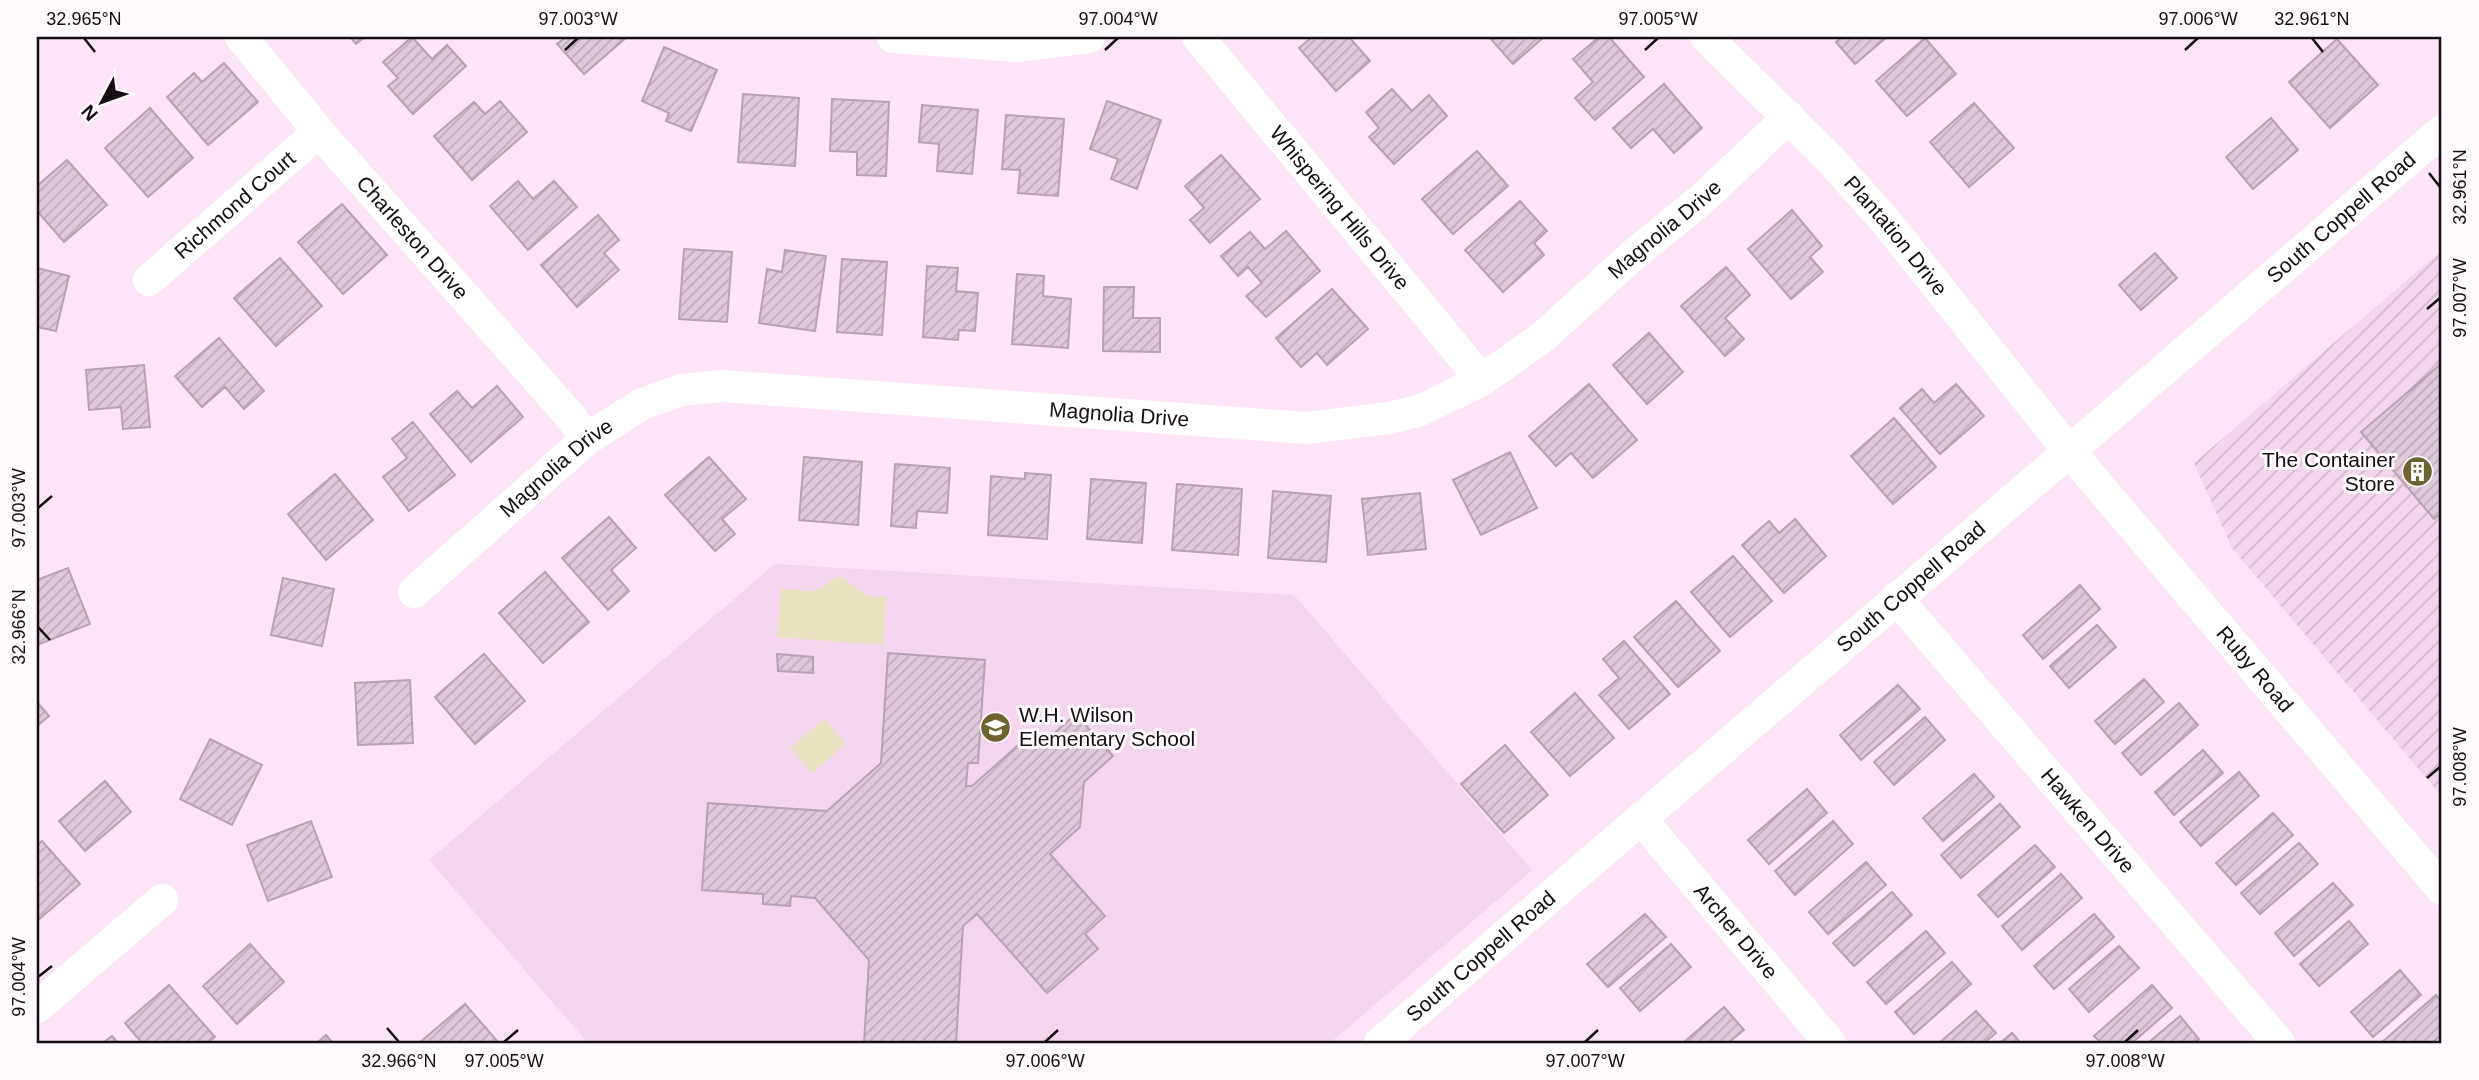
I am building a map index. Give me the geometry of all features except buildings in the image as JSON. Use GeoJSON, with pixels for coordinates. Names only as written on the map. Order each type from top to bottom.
{"type":"FeatureCollection","features":[{"type":"Feature","properties":{"kind":"street","name":"Charleston Drive"},"geometry":{"type":"LineString","coordinates":[[241,37],[319,132],[570,416],[587,439]]}},
{"type":"Feature","properties":{"kind":"street"},"geometry":{"type":"LineString","coordinates":[[893,37],[1017,46],[1089,37]]}},
{"type":"Feature","properties":{"kind":"street","name":"Whispering Hills Drive"},"geometry":{"type":"LineString","coordinates":[[1198,37],[1482,380]]}},
{"type":"Feature","properties":{"kind":"street","name":"Plantation Drive"},"geometry":{"type":"LineString","coordinates":[[1706,37],[1831,160],[1887,223],[2068,450]]}},
{"type":"Feature","properties":{"kind":"street","name":"Magnolia Drive"},"geometry":{"type":"LineString","coordinates":[[414,592],[587,439],[642,404],[681,390],[722,386],[1306,428],[1390,418],[1421,411],[1482,380],[1544,336],[1630,257],[1702,199],[1789,117]]}},
{"type":"Feature","properties":{"kind":"street","name":"South Coppell Road"},"geometry":{"type":"LineString","coordinates":[[1380,1043],[2442,131]]}},
{"type":"Feature","properties":{"kind":"street","name":"Richmond Court"},"geometry":{"type":"LineString","coordinates":[[149,280],[319,132]]}},
{"type":"Feature","properties":{"kind":"street","name":"Ruby Road"},"geometry":{"type":"LineString","coordinates":[[2068,450],[2442,890]]}},
{"type":"Feature","properties":{"kind":"street","name":"Hawken Drive"},"geometry":{"type":"LineString","coordinates":[[1896,598],[2278,1043]]}},
{"type":"Feature","properties":{"kind":"street","name":"Archer Drive"},"geometry":{"type":"LineString","coordinates":[[1641,819],[1830,1043]]}},
{"type":"Feature","properties":{"kind":"street"},"geometry":{"type":"LineString","coordinates":[[37,1007],[162,901]]}},
{"type":"Feature","properties":{"kind":"shaded area"},"geometry":{"type":"Polygon","coordinates":[[[2442,250],[2442,797],[2232,548],[2194,463],[2442,250]]]}},
{"type":"Feature","properties":{"kind":"shaded area","name":"W.H. Wilson Elementary School"},"geometry":{"type":"Polygon","coordinates":[[[775,564],[1294,595],[1532,870],[1330,1043],[588,1043],[429,860],[775,564]]]}},
{"type":"Feature","properties":{"kind":"shaded area"},"geometry":{"type":"Polygon","coordinates":[[[839,576],[868,596],[886,597],[883,645],[777,637],[781,589],[815,591],[839,576]]]}},
{"type":"Feature","properties":{"kind":"shaded area"},"geometry":{"type":"Polygon","coordinates":[[[824,719],[846,744],[812,773],[790,748],[824,719]]]}},
{"type":"Feature","properties":{"kind":"place","name":"The Container Store"},"geometry":{"type":"Point","coordinates":[2418,472]}},
{"type":"Feature","properties":{"kind":"place","name":"W.H. Wilson Elementary School"},"geometry":{"type":"Point","coordinates":[996,727]}}]}
